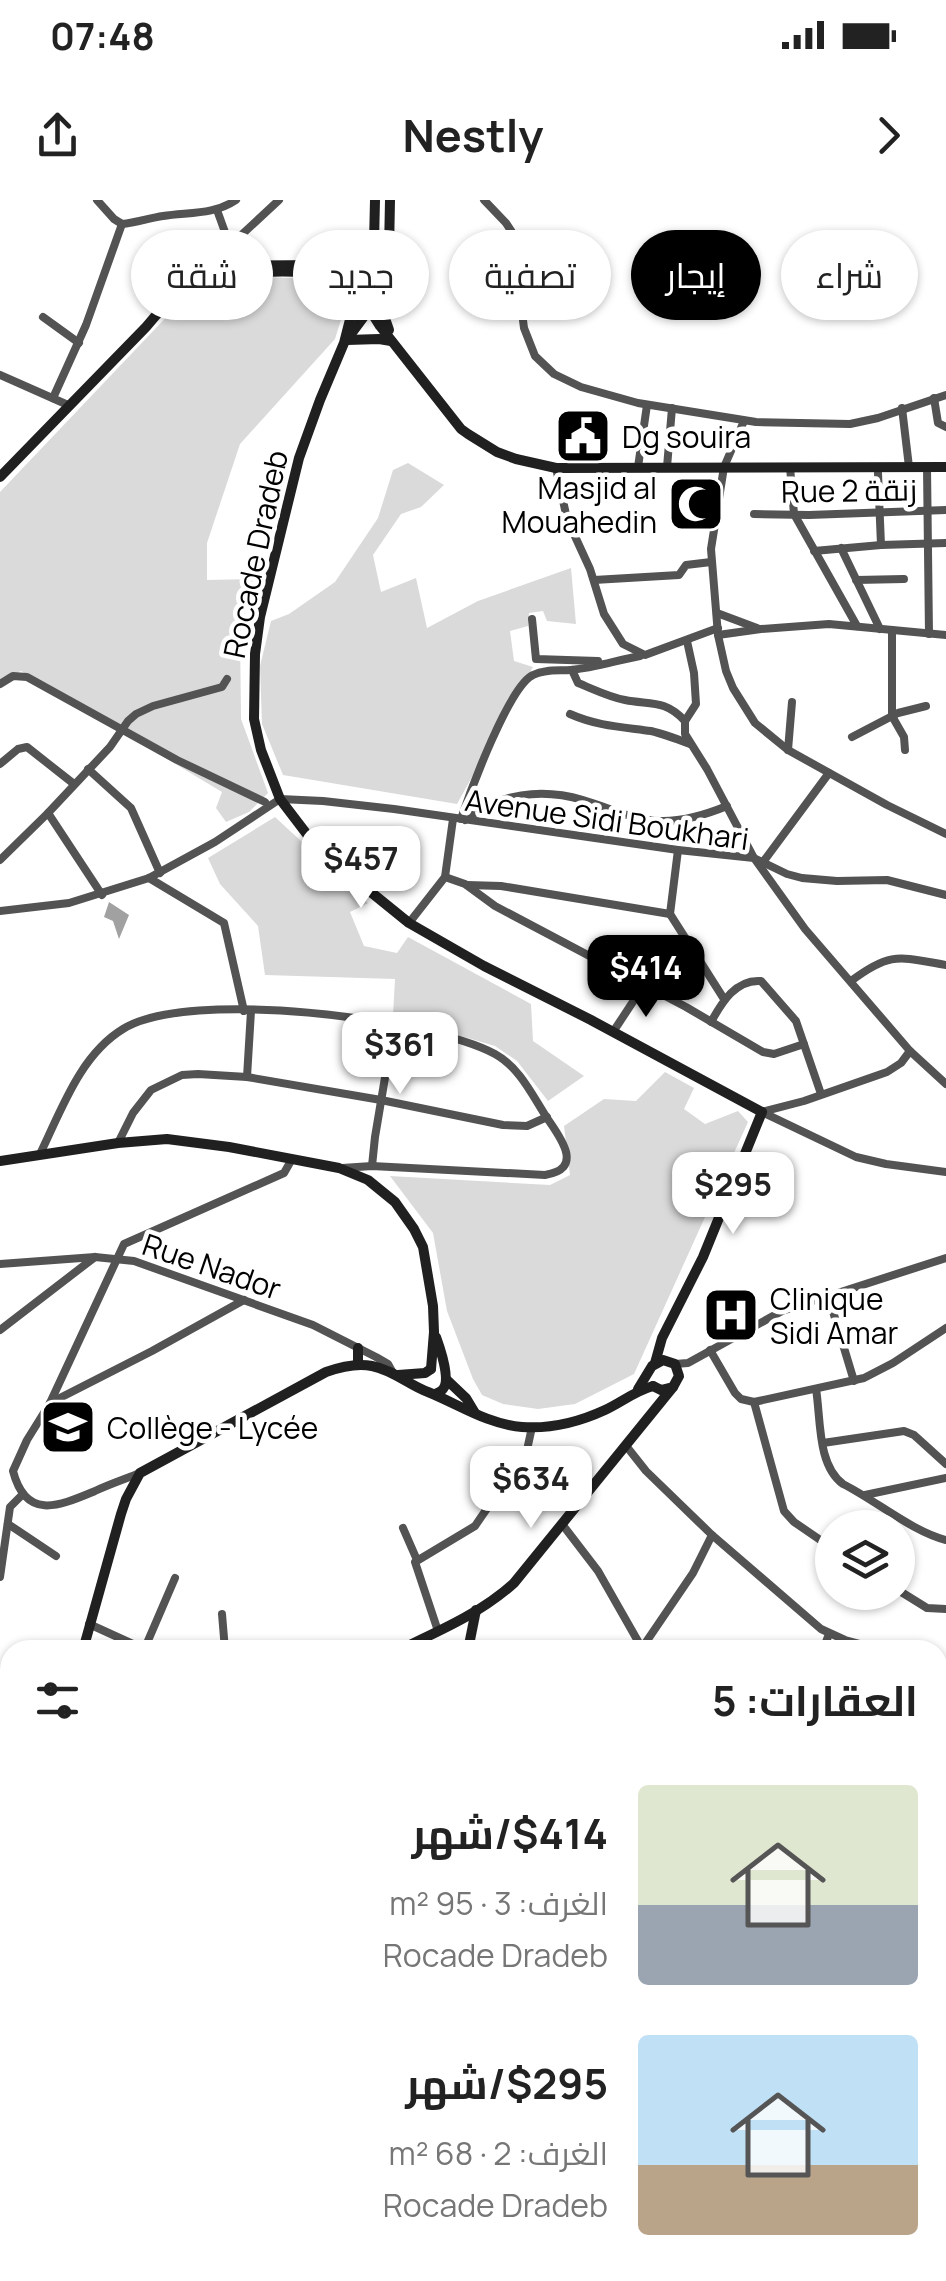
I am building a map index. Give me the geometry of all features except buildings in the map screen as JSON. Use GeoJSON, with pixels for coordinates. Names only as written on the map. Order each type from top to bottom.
{"type":"FeatureCollection","features":[{"type":"Feature","properties":{"kind":"street"},"geometry":{"type":"LineString","coordinates":[[97,200],[122,224],[218,210],[236,200]]}},
{"type":"Feature","properties":{"kind":"street"},"geometry":{"type":"LineString","coordinates":[[247,230],[279,200]]}},
{"type":"Feature","properties":{"kind":"street"},"geometry":{"type":"LineString","coordinates":[[374,230],[375,200]]}},
{"type":"Feature","properties":{"kind":"street"},"geometry":{"type":"LineString","coordinates":[[389,230],[390,200]]}},
{"type":"Feature","properties":{"kind":"street"},"geometry":{"type":"LineString","coordinates":[[486,203],[500,201]]}},
{"type":"Feature","properties":{"kind":"street"},"geometry":{"type":"LineString","coordinates":[[486,203],[506,222],[519,243],[524,328],[535,356],[554,374],[582,387],[744,422],[850,424],[946,395]]}},
{"type":"Feature","properties":{"kind":"street"},"geometry":{"type":"LineString","coordinates":[[218,210],[225,230]]}},
{"type":"Feature","properties":{"kind":"street"},"geometry":{"type":"LineString","coordinates":[[53,398],[122,224]]}},
{"type":"Feature","properties":{"kind":"street"},"geometry":{"type":"LineString","coordinates":[[43,317],[78,343]]}},
{"type":"Feature","properties":{"kind":"street"},"geometry":{"type":"LineString","coordinates":[[0,477],[151,320]]}},
{"type":"Feature","properties":{"kind":"street","name":"Rocade Dradeb"},"geometry":{"type":"LineString","coordinates":[[350,320],[346,341],[300,458],[254,654],[254,719],[280,799],[335,864],[409,923],[484,966],[801,1133],[856,1157],[946,1172]]}},
{"type":"Feature","properties":{"kind":"street","name":"Rocade Dradeb"},"geometry":{"type":"LineString","coordinates":[[346,341],[363,320]]}},
{"type":"Feature","properties":{"kind":"street"},"geometry":{"type":"LineString","coordinates":[[380,320],[395,345],[468,434],[496,452],[556,468],[946,467]]}},
{"type":"Feature","properties":{"kind":"street"},"geometry":{"type":"LineString","coordinates":[[346,341],[379,339],[395,345]]}},
{"type":"Feature","properties":{"kind":"street"},"geometry":{"type":"LineString","coordinates":[[0,375],[68,405]]}},
{"type":"Feature","properties":{"kind":"street"},"geometry":{"type":"LineString","coordinates":[[934,398],[938,423],[946,427]]}},
{"type":"Feature","properties":{"kind":"street"},"geometry":{"type":"LineString","coordinates":[[638,467],[647,404]]}},
{"type":"Feature","properties":{"kind":"street"},"geometry":{"type":"LineString","coordinates":[[667,467],[672,408]]}},
{"type":"Feature","properties":{"kind":"street"},"geometry":{"type":"LineString","coordinates":[[902,408],[909,467]]}},
{"type":"Feature","properties":{"kind":"street"},"geometry":{"type":"LineString","coordinates":[[744,422],[724,467],[712,562],[718,632],[726,670],[737,696],[761,728],[788,750],[946,834]]}},
{"type":"Feature","properties":{"kind":"street"},"geometry":{"type":"LineString","coordinates":[[790,467],[794,514],[857,626]]}},
{"type":"Feature","properties":{"kind":"street"},"geometry":{"type":"LineString","coordinates":[[927,467],[930,634]]}},
{"type":"Feature","properties":{"kind":"street"},"geometry":{"type":"LineString","coordinates":[[556,468],[568,519],[594,580],[599,602],[623,644],[644,655]]}},
{"type":"Feature","properties":{"kind":"street"},"geometry":{"type":"LineString","coordinates":[[878,473],[881,545]]}},
{"type":"Feature","properties":{"kind":"street","name":"Rue 2 زنقة"},"geometry":{"type":"LineString","coordinates":[[754,514],[946,510]]}},
{"type":"Feature","properties":{"kind":"street"},"geometry":{"type":"LineString","coordinates":[[814,552],[946,543]]}},
{"type":"Feature","properties":{"kind":"street"},"geometry":{"type":"LineString","coordinates":[[841,548],[880,629]]}},
{"type":"Feature","properties":{"kind":"street"},"geometry":{"type":"LineString","coordinates":[[594,580],[676,576],[682,574],[686,565],[712,562]]}},
{"type":"Feature","properties":{"kind":"street"},"geometry":{"type":"LineString","coordinates":[[856,580],[904,579]]}},
{"type":"Feature","properties":{"kind":"street"},"geometry":{"type":"LineString","coordinates":[[717,613],[761,629]]}},
{"type":"Feature","properties":{"kind":"street"},"geometry":{"type":"LineString","coordinates":[[532,619],[536,660],[612,662]]}},
{"type":"Feature","properties":{"kind":"street"},"geometry":{"type":"LineString","coordinates":[[409,923],[445,877],[475,779],[520,686],[535,674],[644,655],[718,632],[829,624],[946,635]]}},
{"type":"Feature","properties":{"kind":"street"},"geometry":{"type":"LineString","coordinates":[[892,630],[892,716],[906,750]]}},
{"type":"Feature","properties":{"kind":"street"},"geometry":{"type":"LineString","coordinates":[[687,641],[696,704],[685,721],[685,734],[758,860],[802,878],[896,881],[946,895]]}},
{"type":"Feature","properties":{"kind":"street"},"geometry":{"type":"LineString","coordinates":[[572,670],[578,682],[628,701],[658,703],[685,721]]}},
{"type":"Feature","properties":{"kind":"street"},"geometry":{"type":"LineString","coordinates":[[0,684],[13,676],[26,677],[177,760],[265,802]]}},
{"type":"Feature","properties":{"kind":"street"},"geometry":{"type":"LineString","coordinates":[[0,860],[136,714],[222,687],[227,679]]}},
{"type":"Feature","properties":{"kind":"street"},"geometry":{"type":"LineString","coordinates":[[788,750],[792,702]]}},
{"type":"Feature","properties":{"kind":"street"},"geometry":{"type":"LineString","coordinates":[[852,737],[892,716],[926,706]]}},
{"type":"Feature","properties":{"kind":"street"},"geometry":{"type":"LineString","coordinates":[[570,714],[616,728],[657,732],[690,744]]}},
{"type":"Feature","properties":{"kind":"street"},"geometry":{"type":"LineString","coordinates":[[0,764],[27,747],[74,784]]}},
{"type":"Feature","properties":{"kind":"street"},"geometry":{"type":"LineString","coordinates":[[88,769],[131,808],[160,873]]}},
{"type":"Feature","properties":{"kind":"street"},"geometry":{"type":"LineString","coordinates":[[758,860],[830,773]]}},
{"type":"Feature","properties":{"kind":"street"},"geometry":{"type":"LineString","coordinates":[[460,820],[494,802],[546,792],[655,821],[690,818],[727,806]]}},
{"type":"Feature","properties":{"kind":"street"},"geometry":{"type":"LineString","coordinates":[[0,911],[69,903],[149,878],[280,799]]}},
{"type":"Feature","properties":{"kind":"street","name":"Avenue Sidi Boukhari"},"geometry":{"type":"LineString","coordinates":[[280,799],[358,805],[758,860],[805,928],[910,1051],[946,1084]]}},
{"type":"Feature","properties":{"kind":"street"},"geometry":{"type":"LineString","coordinates":[[48,812],[102,895]]}},
{"type":"Feature","properties":{"kind":"street"},"geometry":{"type":"LineString","coordinates":[[678,850],[670,914],[724,999]]}},
{"type":"Feature","properties":{"kind":"street"},"geometry":{"type":"LineString","coordinates":[[445,877],[465,884],[496,906],[766,1054],[804,1044]]}},
{"type":"Feature","properties":{"kind":"street"},"geometry":{"type":"LineString","coordinates":[[149,878],[224,922],[248,1011],[247,1078]]}},
{"type":"Feature","properties":{"kind":"street"},"geometry":{"type":"LineString","coordinates":[[465,884],[501,886],[670,914]]}},
{"type":"Feature","properties":{"kind":"street"},"geometry":{"type":"LineString","coordinates":[[496,906],[501,886]]}},
{"type":"Feature","properties":{"kind":"street"},"geometry":{"type":"LineString","coordinates":[[851,981],[876,963],[893,958],[946,965]]}},
{"type":"Feature","properties":{"kind":"street"},"geometry":{"type":"LineString","coordinates":[[712,1022],[724,999],[748,982],[761,981],[796,1020],[821,1094]]}},
{"type":"Feature","properties":{"kind":"street"},"geometry":{"type":"LineString","coordinates":[[613,1032],[644,985]]}},
{"type":"Feature","properties":{"kind":"street"},"geometry":{"type":"LineString","coordinates":[[40,1154],[88,1063],[121,1030],[159,1015],[248,1011],[327,1014],[394,1024],[454,1039],[497,1056],[518,1074],[567,1150],[565,1163],[554,1174],[545,1175],[372,1166],[339,1168]]}},
{"type":"Feature","properties":{"kind":"street"},"geometry":{"type":"LineString","coordinates":[[372,1166],[394,1024]]}},
{"type":"Feature","properties":{"kind":"street"},"geometry":{"type":"LineString","coordinates":[[656,1408],[659,1347],[704,1257],[762,1112],[892,1070],[910,1051]]}},
{"type":"Feature","properties":{"kind":"street"},"geometry":{"type":"LineString","coordinates":[[118,1143],[146,1094],[182,1076],[198,1074],[380,1100],[503,1125],[527,1126],[547,1118]]}},
{"type":"Feature","properties":{"kind":"street"},"geometry":{"type":"LineString","coordinates":[[0,1161],[168,1138],[339,1168],[368,1180],[395,1202],[414,1229],[426,1258],[434,1332],[428,1371],[421,1384],[430,1392]]}},
{"type":"Feature","properties":{"kind":"street"},"geometry":{"type":"LineString","coordinates":[[292,1160],[284,1172],[124,1244],[50,1403],[13,1468],[23,1494],[38,1506],[53,1507],[140,1473],[326,1372],[358,1366],[374,1366],[395,1374],[465,1411],[509,1425],[532,1427],[572,1422],[607,1409],[660,1373],[688,1363],[782,1311],[946,1258]]}},
{"type":"Feature","properties":{"kind":"street"},"geometry":{"type":"LineString","coordinates":[[0,1330],[95,1257]]}},
{"type":"Feature","properties":{"kind":"street","name":"Rue Nador"},"geometry":{"type":"LineString","coordinates":[[0,1264],[95,1257],[134,1261],[312,1325],[388,1364],[395,1374]]}},
{"type":"Feature","properties":{"kind":"street"},"geometry":{"type":"LineString","coordinates":[[828,1295],[854,1381]]}},
{"type":"Feature","properties":{"kind":"street"},"geometry":{"type":"LineString","coordinates":[[50,1403],[244,1300]]}},
{"type":"Feature","properties":{"kind":"street"},"geometry":{"type":"LineString","coordinates":[[710,1350],[735,1393],[754,1402],[854,1381],[893,1363],[946,1328]]}},
{"type":"Feature","properties":{"kind":"street"},"geometry":{"type":"LineString","coordinates":[[430,1392],[445,1387],[446,1377],[434,1332]]}},
{"type":"Feature","properties":{"kind":"street"},"geometry":{"type":"LineString","coordinates":[[358,1348],[358,1366]]}},
{"type":"Feature","properties":{"kind":"street"},"geometry":{"type":"LineString","coordinates":[[421,1640],[476,1610],[514,1583],[627,1447],[688,1363]]}},
{"type":"Feature","properties":{"kind":"street"},"geometry":{"type":"LineString","coordinates":[[395,1374],[439,1370],[466,1398],[475,1414]]}},
{"type":"Feature","properties":{"kind":"street"},"geometry":{"type":"LineString","coordinates":[[679,1372],[676,1384],[665,1390],[660,1373],[679,1372]]}},
{"type":"Feature","properties":{"kind":"street"},"geometry":{"type":"LineString","coordinates":[[816,1389],[823,1443],[832,1474],[927,1533],[946,1540]]}},
{"type":"Feature","properties":{"kind":"street"},"geometry":{"type":"LineString","coordinates":[[754,1402],[784,1510],[815,1536]]}},
{"type":"Feature","properties":{"kind":"street"},"geometry":{"type":"LineString","coordinates":[[416,1560],[475,1526],[527,1450],[532,1427]]}},
{"type":"Feature","properties":{"kind":"street"},"geometry":{"type":"LineString","coordinates":[[823,1443],[904,1431],[914,1435],[946,1464]]}},
{"type":"Feature","properties":{"kind":"street"},"geometry":{"type":"LineString","coordinates":[[627,1447],[646,1471],[712,1535],[796,1608],[829,1634],[850,1640]]}},
{"type":"Feature","properties":{"kind":"street"},"geometry":{"type":"LineString","coordinates":[[86,1640],[121,1514],[140,1473]]}},
{"type":"Feature","properties":{"kind":"street"},"geometry":{"type":"LineString","coordinates":[[865,1495],[946,1478]]}},
{"type":"Feature","properties":{"kind":"street"},"geometry":{"type":"LineString","coordinates":[[0,1577],[10,1506],[23,1494]]}},
{"type":"Feature","properties":{"kind":"street"},"geometry":{"type":"LineString","coordinates":[[8,1524],[56,1556]]}},
{"type":"Feature","properties":{"kind":"street"},"geometry":{"type":"LineString","coordinates":[[562,1524],[598,1571],[638,1640]]}},
{"type":"Feature","properties":{"kind":"street"},"geometry":{"type":"LineString","coordinates":[[402,1528],[438,1632]]}},
{"type":"Feature","properties":{"kind":"street"},"geometry":{"type":"LineString","coordinates":[[649,1640],[693,1573],[712,1535]]}},
{"type":"Feature","properties":{"kind":"street"},"geometry":{"type":"LineString","coordinates":[[149,1640],[175,1578]]}},
{"type":"Feature","properties":{"kind":"street"},"geometry":{"type":"LineString","coordinates":[[915,1601],[926,1608],[946,1608]]}},
{"type":"Feature","properties":{"kind":"street"},"geometry":{"type":"LineString","coordinates":[[470,1640],[476,1610]]}},
{"type":"Feature","properties":{"kind":"street"},"geometry":{"type":"LineString","coordinates":[[222,1614],[224,1640]]}},
{"type":"Feature","properties":{"kind":"street"},"geometry":{"type":"LineString","coordinates":[[90,1624],[124,1640]]}},
{"type":"Feature","properties":{"kind":"street"},"geometry":{"type":"LineString","coordinates":[[827,1640],[829,1634]]}},
{"type":"Feature","properties":{"kind":"shaded area"},"geometry":{"type":"Polygon","coordinates":[[[273,277],[293,278],[293,320],[341,320],[335,339],[240,444],[207,543],[207,580],[253,579],[240,633],[241,719],[268,793],[249,812],[226,822],[216,808],[222,792],[21,671],[0,680],[0,492],[164,320],[273,320],[273,277]]]}},
{"type":"Feature","properties":{"kind":"shaded area"},"geometry":{"type":"Polygon","coordinates":[[[408,463],[444,485],[421,507],[401,514],[373,555],[381,592],[416,578],[427,628],[478,601],[571,568],[576,624],[547,621],[543,611],[529,613],[528,626],[510,631],[514,661],[533,667],[457,804],[283,775],[262,724],[260,666],[271,621],[289,614],[335,582],[378,518],[393,470],[408,463]]]}},
{"type":"Feature","properties":{"kind":"shaded area"},"geometry":{"type":"Polygon","coordinates":[[[275,817],[368,903],[350,912],[364,946],[397,953],[408,937],[531,1004],[533,1041],[584,1076],[548,1101],[517,1061],[495,1046],[393,1016],[395,979],[265,975],[258,926],[220,884],[208,858],[275,817]]]}},
{"type":"Feature","properties":{"kind":"shaded area"},"geometry":{"type":"Polygon","coordinates":[[[109,902],[129,915],[119,939],[113,921],[104,917],[109,902]]]}},
{"type":"Feature","properties":{"kind":"shaded area"},"geometry":{"type":"Polygon","coordinates":[[[665,1072],[694,1088],[684,1109],[705,1124],[738,1111],[748,1122],[634,1374],[575,1404],[538,1409],[503,1404],[482,1395],[447,1311],[433,1233],[390,1176],[550,1185],[570,1175],[564,1126],[604,1099],[636,1101],[665,1072]]]}},
{"type":"Feature","properties":{"kind":"place","name":"Dg souira"},"geometry":{"type":"Point","coordinates":[583,436]}},
{"type":"Feature","properties":{"kind":"place","name":"Masjid al Mouahedin"},"geometry":{"type":"Point","coordinates":[696,504]}},
{"type":"Feature","properties":{"kind":"place","name":"Clinique Sidi Amar"},"geometry":{"type":"Point","coordinates":[731,1315]}},
{"type":"Feature","properties":{"kind":"place","name":"Collège - Lycée"},"geometry":{"type":"Point","coordinates":[68,1427]}}]}
